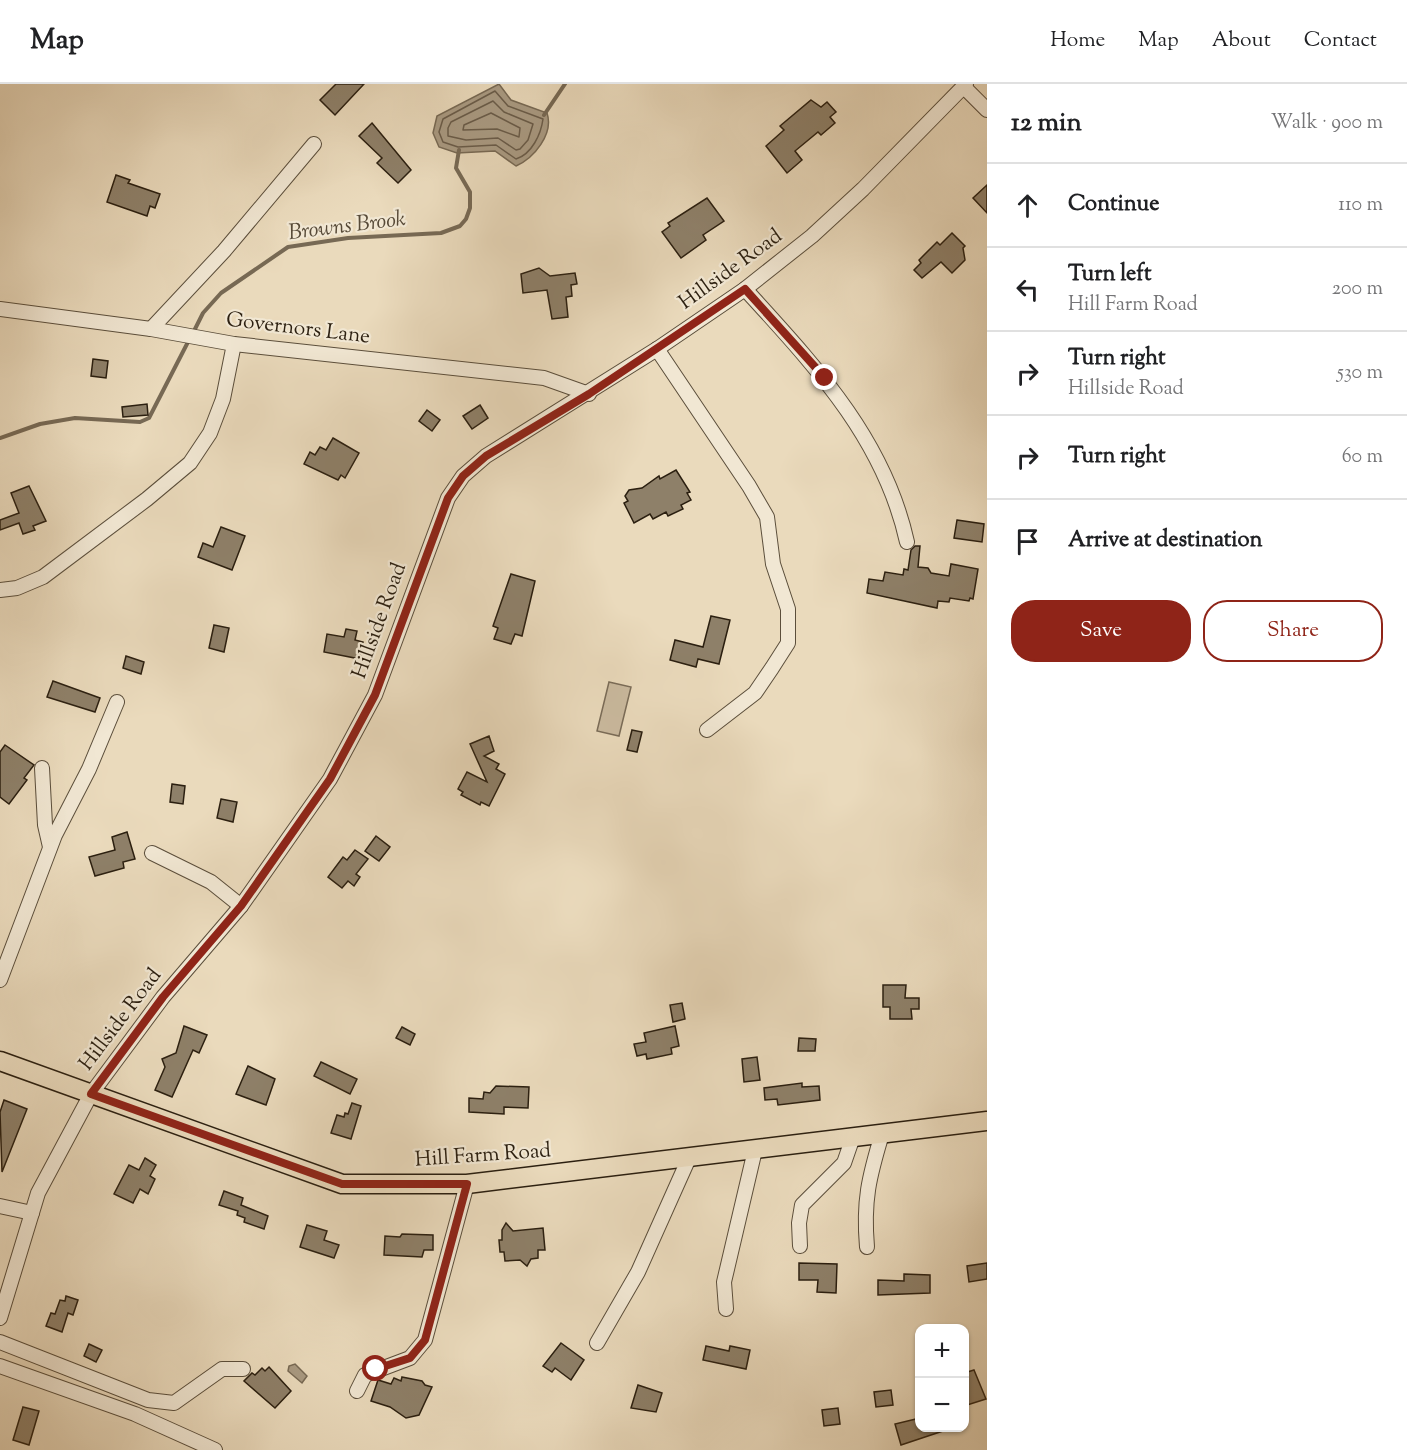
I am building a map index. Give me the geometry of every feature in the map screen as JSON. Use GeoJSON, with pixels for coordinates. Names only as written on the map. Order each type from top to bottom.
{"type":"FeatureCollection","features":[{"type":"Feature","properties":{"kind":"main road","name":"Hill Farm Road"},"geometry":{"type":"LineString","coordinates":[[0,1061],[342,1184],[467,1184],[987,1121]]}},
{"type":"Feature","properties":{"kind":"street"},"geometry":{"type":"LineString","coordinates":[[965,85],[987,110]]}},
{"type":"Feature","properties":{"kind":"street","name":"Hillside Road"},"geometry":{"type":"LineString","coordinates":[[0,1318],[38,1193],[91,1094],[163,997],[241,906],[330,779],[375,695],[448,498],[463,476],[486,456],[589,394],[745,289],[814,234],[965,85]]}},
{"type":"Feature","properties":{"kind":"street"},"geometry":{"type":"LineString","coordinates":[[151,329],[224,251],[314,144]]}},
{"type":"Feature","properties":{"kind":"street"},"geometry":{"type":"LineString","coordinates":[[745,289],[825,378],[873,449],[900,513],[906,542]]}},
{"type":"Feature","properties":{"kind":"street","name":"Governors Lane"},"geometry":{"type":"LineString","coordinates":[[0,309],[151,329],[234,344],[544,378],[589,394]]}},
{"type":"Feature","properties":{"kind":"street"},"geometry":{"type":"LineString","coordinates":[[0,590],[17,588],[43,577],[147,499],[190,463],[210,433],[223,399],[234,344]]}},
{"type":"Feature","properties":{"kind":"street"},"geometry":{"type":"LineString","coordinates":[[657,349],[749,486],[767,517],[773,564],[788,609],[788,643],[772,668],[755,693],[707,730]]}},
{"type":"Feature","properties":{"kind":"street"},"geometry":{"type":"LineString","coordinates":[[0,980],[50,847],[89,769],[117,702]]}},
{"type":"Feature","properties":{"kind":"street"},"geometry":{"type":"LineString","coordinates":[[42,768],[45,825],[50,847]]}},
{"type":"Feature","properties":{"kind":"street"},"geometry":{"type":"LineString","coordinates":[[152,853],[211,882],[241,906]]}},
{"type":"Feature","properties":{"kind":"street"},"geometry":{"type":"LineString","coordinates":[[867,1247],[864,1217],[867,1185],[882,1134]]}},
{"type":"Feature","properties":{"kind":"street"},"geometry":{"type":"LineString","coordinates":[[800,1246],[799,1223],[802,1204],[844,1163],[853,1137]]}},
{"type":"Feature","properties":{"kind":"street"},"geometry":{"type":"LineString","coordinates":[[726,1309],[724,1282],[755,1150]]}},
{"type":"Feature","properties":{"kind":"street"},"geometry":{"type":"LineString","coordinates":[[597,1343],[638,1272],[689,1158]]}},
{"type":"Feature","properties":{"kind":"street"},"geometry":{"type":"LineString","coordinates":[[357,1391],[365,1375],[410,1358],[425,1340],[467,1184]]}},
{"type":"Feature","properties":{"kind":"street"},"geometry":{"type":"LineString","coordinates":[[0,1206],[32,1213]]}},
{"type":"Feature","properties":{"kind":"street"},"geometry":{"type":"LineString","coordinates":[[0,1342],[147,1400],[174,1403],[222,1369],[243,1369]]}},
{"type":"Feature","properties":{"kind":"street"},"geometry":{"type":"LineString","coordinates":[[0,1366],[135,1414],[215,1450]]}},
{"type":"Feature","properties":{"kind":"shaded area"},"geometry":{"type":"Polygon","coordinates":[[[609,682],[631,687],[619,736],[597,731],[609,682]]]}},
{"type":"Feature","properties":{"kind":"water"},"geometry":{"type":"Polygon","coordinates":[[[499,84],[511,100],[547,113],[548,129],[536,151],[516,166],[495,151],[457,153],[439,147],[433,133],[437,116],[499,84]]]}},
{"type":"Feature","properties":{"kind":"water"},"geometry":{"type":"Polygon","coordinates":[[[295,1364],[307,1376],[302,1383],[288,1371],[289,1366],[295,1364]]]}},
{"type":"Feature","properties":{"kind":"building"},"geometry":{"type":"Polygon","coordinates":[[[336,84],[364,84],[335,115],[320,100],[336,84]]]}},
{"type":"Feature","properties":{"kind":"building"},"geometry":{"type":"Polygon","coordinates":[[[811,100],[821,107],[827,102],[836,112],[830,117],[835,123],[821,135],[818,132],[795,151],[802,160],[787,173],[766,146],[784,130],[780,126],[811,100]]]}},
{"type":"Feature","properties":{"kind":"building"},"geometry":{"type":"Polygon","coordinates":[[[372,123],[411,170],[398,183],[377,163],[382,158],[359,136],[372,123]]]}},
{"type":"Feature","properties":{"kind":"building"},"geometry":{"type":"Polygon","coordinates":[[[116,175],[130,180],[128,183],[160,194],[155,208],[150,206],[147,216],[107,202],[116,175]]]}},
{"type":"Feature","properties":{"kind":"building"},"geometry":{"type":"Polygon","coordinates":[[[987,185],[987,213],[973,198],[987,185]]]}},
{"type":"Feature","properties":{"kind":"building"},"geometry":{"type":"Polygon","coordinates":[[[707,198],[724,221],[703,235],[706,240],[681,258],[662,232],[670,226],[668,223],[707,198]]]}},
{"type":"Feature","properties":{"kind":"building"},"geometry":{"type":"Polygon","coordinates":[[[952,233],[965,246],[963,248],[965,260],[952,273],[941,262],[922,278],[914,270],[921,263],[919,260],[937,242],[940,245],[952,233]]]}},
{"type":"Feature","properties":{"kind":"building"},"geometry":{"type":"Polygon","coordinates":[[[539,268],[550,276],[575,273],[577,284],[571,285],[572,296],[566,297],[568,317],[552,319],[547,290],[523,293],[521,274],[539,268]]]}},
{"type":"Feature","properties":{"kind":"building"},"geometry":{"type":"Polygon","coordinates":[[[93,359],[108,361],[106,378],[91,376],[93,359]]]}},
{"type":"Feature","properties":{"kind":"building"},"geometry":{"type":"Polygon","coordinates":[[[147,404],[148,415],[123,417],[122,407],[147,404]]]}},
{"type":"Feature","properties":{"kind":"building"},"geometry":{"type":"Polygon","coordinates":[[[480,405],[488,418],[472,429],[463,416],[480,405]]]}},
{"type":"Feature","properties":{"kind":"building"},"geometry":{"type":"Polygon","coordinates":[[[427,410],[440,420],[432,431],[419,421],[427,410]]]}},
{"type":"Feature","properties":{"kind":"building"},"geometry":{"type":"Polygon","coordinates":[[[333,438],[359,453],[345,478],[341,475],[338,480],[304,464],[310,452],[315,455],[320,447],[326,450],[333,438]]]}},
{"type":"Feature","properties":{"kind":"building"},"geometry":{"type":"Polygon","coordinates":[[[676,470],[690,492],[687,493],[691,500],[681,505],[683,509],[668,516],[666,512],[653,519],[650,514],[634,523],[624,503],[628,501],[625,496],[629,490],[642,488],[659,476],[660,479],[676,470]]]}},
{"type":"Feature","properties":{"kind":"building"},"geometry":{"type":"Polygon","coordinates":[[[29,486],[46,521],[33,526],[35,530],[23,534],[19,523],[0,530],[0,520],[19,513],[11,493],[29,486]]]}},
{"type":"Feature","properties":{"kind":"building"},"geometry":{"type":"Polygon","coordinates":[[[957,520],[984,524],[982,542],[954,538],[957,520]]]}},
{"type":"Feature","properties":{"kind":"building"},"geometry":{"type":"Polygon","coordinates":[[[221,527],[245,536],[232,570],[198,557],[203,543],[213,547],[221,527]]]}},
{"type":"Feature","properties":{"kind":"building"},"geometry":{"type":"Polygon","coordinates":[[[915,546],[920,546],[918,567],[928,568],[931,573],[949,576],[951,564],[978,569],[973,599],[970,598],[969,601],[950,598],[949,602],[938,601],[937,608],[867,593],[869,579],[883,581],[885,572],[903,575],[904,569],[908,570],[911,550],[915,546]]]}},
{"type":"Feature","properties":{"kind":"building"},"geometry":{"type":"Polygon","coordinates":[[[511,574],[535,581],[522,636],[515,634],[511,644],[494,639],[498,628],[493,626],[511,574]]]}},
{"type":"Feature","properties":{"kind":"building"},"geometry":{"type":"Polygon","coordinates":[[[711,616],[730,620],[719,664],[698,659],[696,667],[670,660],[675,640],[703,647],[711,616]]]}},
{"type":"Feature","properties":{"kind":"building"},"geometry":{"type":"Polygon","coordinates":[[[214,625],[229,628],[224,652],[209,648],[214,625]]]}},
{"type":"Feature","properties":{"kind":"building"},"geometry":{"type":"Polygon","coordinates":[[[346,629],[357,631],[355,640],[363,642],[360,659],[324,652],[327,634],[344,637],[346,629]]]}},
{"type":"Feature","properties":{"kind":"building"},"geometry":{"type":"Polygon","coordinates":[[[126,656],[144,662],[141,674],[123,668],[126,656]]]}},
{"type":"Feature","properties":{"kind":"building"},"geometry":{"type":"Polygon","coordinates":[[[53,681],[100,698],[95,712],[47,697],[53,681]]]}},
{"type":"Feature","properties":{"kind":"building"},"geometry":{"type":"Polygon","coordinates":[[[632,730],[642,732],[637,752],[627,750],[632,730]]]}},
{"type":"Feature","properties":{"kind":"building"},"geometry":{"type":"Polygon","coordinates":[[[489,736],[494,751],[484,756],[499,764],[496,769],[505,774],[489,806],[481,802],[480,805],[461,795],[463,792],[458,789],[467,772],[487,782],[470,744],[489,736]]]}},
{"type":"Feature","properties":{"kind":"building"},"geometry":{"type":"Polygon","coordinates":[[[5,745],[34,765],[24,778],[27,780],[9,804],[0,797],[0,752],[5,745]]]}},
{"type":"Feature","properties":{"kind":"building"},"geometry":{"type":"Polygon","coordinates":[[[172,784],[185,786],[183,804],[170,802],[172,784]]]}},
{"type":"Feature","properties":{"kind":"building"},"geometry":{"type":"Polygon","coordinates":[[[221,799],[237,802],[233,822],[217,818],[221,799]]]}},
{"type":"Feature","properties":{"kind":"building"},"geometry":{"type":"Polygon","coordinates":[[[127,832],[135,859],[123,862],[124,868],[95,876],[89,857],[115,850],[112,837],[127,832]]]}},
{"type":"Feature","properties":{"kind":"building"},"geometry":{"type":"Polygon","coordinates":[[[376,836],[390,847],[379,861],[365,851],[376,836]]]}},
{"type":"Feature","properties":{"kind":"building"},"geometry":{"type":"Polygon","coordinates":[[[355,850],[368,859],[356,874],[360,877],[354,886],[348,881],[342,888],[328,877],[343,857],[347,860],[355,850]]]}},
{"type":"Feature","properties":{"kind":"building"},"geometry":{"type":"Polygon","coordinates":[[[883,985],[906,985],[905,998],[919,998],[919,1009],[911,1009],[912,1019],[890,1019],[890,1007],[883,1007],[883,985]]]}},
{"type":"Feature","properties":{"kind":"building"},"geometry":{"type":"Polygon","coordinates":[[[682,1003],[685,1019],[673,1022],[670,1005],[682,1003]]]}},
{"type":"Feature","properties":{"kind":"building"},"geometry":{"type":"Polygon","coordinates":[[[184,1026],[207,1035],[199,1053],[193,1050],[172,1097],[155,1090],[165,1067],[162,1059],[176,1053],[184,1026]]]}},
{"type":"Feature","properties":{"kind":"building"},"geometry":{"type":"Polygon","coordinates":[[[675,1026],[679,1046],[671,1048],[672,1054],[647,1059],[646,1054],[637,1056],[634,1044],[646,1042],[644,1033],[675,1026]]]}},
{"type":"Feature","properties":{"kind":"building"},"geometry":{"type":"Polygon","coordinates":[[[402,1027],[415,1034],[410,1045],[396,1038],[402,1027]]]}},
{"type":"Feature","properties":{"kind":"building"},"geometry":{"type":"Polygon","coordinates":[[[799,1038],[816,1039],[815,1051],[798,1051],[799,1038]]]}},
{"type":"Feature","properties":{"kind":"building"},"geometry":{"type":"Polygon","coordinates":[[[757,1057],[760,1080],[744,1082],[742,1059],[757,1057]]]}},
{"type":"Feature","properties":{"kind":"building"},"geometry":{"type":"Polygon","coordinates":[[[321,1062],[357,1079],[350,1094],[314,1076],[321,1062]]]}},
{"type":"Feature","properties":{"kind":"building"},"geometry":{"type":"Polygon","coordinates":[[[248,1066],[275,1079],[266,1105],[236,1094],[248,1066]]]}},
{"type":"Feature","properties":{"kind":"building"},"geometry":{"type":"Polygon","coordinates":[[[802,1083],[802,1087],[819,1086],[820,1100],[778,1105],[777,1099],[765,1100],[764,1088],[802,1083]]]}},
{"type":"Feature","properties":{"kind":"building"},"geometry":{"type":"Polygon","coordinates":[[[496,1086],[529,1087],[528,1108],[504,1107],[504,1114],[469,1112],[469,1098],[483,1099],[484,1092],[490,1093],[496,1086]]]}},
{"type":"Feature","properties":{"kind":"building"},"geometry":{"type":"Polygon","coordinates":[[[4,1100],[27,1109],[2,1172],[0,1112],[4,1100]]]}},
{"type":"Feature","properties":{"kind":"building"},"geometry":{"type":"Polygon","coordinates":[[[352,1103],[361,1106],[351,1139],[331,1133],[337,1115],[344,1117],[345,1113],[348,1114],[352,1103]]]}},
{"type":"Feature","properties":{"kind":"building"},"geometry":{"type":"Polygon","coordinates":[[[145,1158],[156,1165],[150,1176],[155,1179],[148,1194],[140,1189],[133,1203],[114,1194],[129,1165],[139,1170],[145,1158]]]}},
{"type":"Feature","properties":{"kind":"building"},"geometry":{"type":"Polygon","coordinates":[[[224,1191],[243,1198],[241,1205],[268,1216],[264,1229],[244,1222],[245,1218],[237,1215],[238,1211],[219,1205],[224,1191]]]}},
{"type":"Feature","properties":{"kind":"building"},"geometry":{"type":"Polygon","coordinates":[[[506,1223],[513,1231],[543,1228],[545,1250],[538,1250],[538,1258],[531,1259],[527,1266],[520,1260],[505,1261],[504,1252],[500,1252],[499,1240],[502,1240],[502,1230],[506,1223]]]}},
{"type":"Feature","properties":{"kind":"building"},"geometry":{"type":"Polygon","coordinates":[[[307,1225],[327,1231],[324,1240],[339,1245],[334,1258],[300,1247],[307,1225]]]}},
{"type":"Feature","properties":{"kind":"building"},"geometry":{"type":"Polygon","coordinates":[[[402,1234],[433,1235],[433,1250],[424,1250],[422,1257],[384,1255],[385,1236],[400,1237],[402,1234]]]}},
{"type":"Feature","properties":{"kind":"building"},"geometry":{"type":"Polygon","coordinates":[[[799,1263],[837,1264],[836,1293],[817,1292],[818,1280],[799,1280],[799,1263]]]}},
{"type":"Feature","properties":{"kind":"building"},"geometry":{"type":"Polygon","coordinates":[[[987,1263],[987,1279],[969,1282],[967,1266],[987,1263]]]}},
{"type":"Feature","properties":{"kind":"building"},"geometry":{"type":"Polygon","coordinates":[[[904,1274],[930,1275],[930,1293],[878,1295],[878,1280],[904,1281],[904,1274]]]}},
{"type":"Feature","properties":{"kind":"building"},"geometry":{"type":"Polygon","coordinates":[[[66,1296],[78,1300],[73,1315],[68,1313],[62,1332],[46,1326],[51,1313],[55,1314],[60,1300],[65,1301],[66,1296]]]}},
{"type":"Feature","properties":{"kind":"building"},"geometry":{"type":"Polygon","coordinates":[[[561,1343],[584,1360],[571,1380],[555,1368],[552,1372],[543,1366],[561,1343]]]}},
{"type":"Feature","properties":{"kind":"building"},"geometry":{"type":"Polygon","coordinates":[[[89,1344],[102,1350],[96,1362],[84,1356],[89,1344]]]}},
{"type":"Feature","properties":{"kind":"building"},"geometry":{"type":"Polygon","coordinates":[[[706,1346],[729,1351],[730,1346],[750,1350],[746,1369],[703,1360],[706,1346]]]}},
{"type":"Feature","properties":{"kind":"building"},"geometry":{"type":"Polygon","coordinates":[[[269,1367],[291,1391],[275,1408],[244,1381],[252,1373],[255,1375],[262,1368],[265,1371],[269,1367]]]}},
{"type":"Feature","properties":{"kind":"building"},"geometry":{"type":"Polygon","coordinates":[[[974,1370],[986,1399],[969,1404],[969,1378],[969,1372],[974,1370]]]}},
{"type":"Feature","properties":{"kind":"building"},"geometry":{"type":"Polygon","coordinates":[[[402,1377],[422,1381],[425,1385],[432,1387],[419,1415],[406,1418],[390,1407],[371,1401],[378,1380],[391,1384],[394,1378],[401,1381],[402,1377]]]}},
{"type":"Feature","properties":{"kind":"building"},"geometry":{"type":"Polygon","coordinates":[[[638,1385],[662,1393],[656,1412],[631,1408],[638,1385]]]}},
{"type":"Feature","properties":{"kind":"building"},"geometry":{"type":"Polygon","coordinates":[[[891,1390],[893,1405],[876,1407],[874,1392],[891,1390]]]}},
{"type":"Feature","properties":{"kind":"building"},"geometry":{"type":"Polygon","coordinates":[[[23,1407],[39,1411],[29,1445],[13,1440],[23,1407]]]}},
{"type":"Feature","properties":{"kind":"building"},"geometry":{"type":"Polygon","coordinates":[[[838,1408],[840,1424],[824,1426],[822,1410],[838,1408]]]}},
{"type":"Feature","properties":{"kind":"building"},"geometry":{"type":"Polygon","coordinates":[[[915,1419],[915,1432],[940,1432],[901,1445],[895,1424],[915,1419]]]}},
{"type":"Feature","properties":{"kind":"waterway","name":"Browns Brook"},"geometry":{"type":"LineString","coordinates":[[544,115],[565,84]]}},
{"type":"Feature","properties":{"kind":"waterway","name":"Browns Brook"},"geometry":{"type":"LineString","coordinates":[[193,333],[203,313],[221,293],[288,247],[348,238],[441,233],[460,226],[466,219],[470,208],[470,192],[456,168],[459,150]]}},
{"type":"Feature","properties":{"kind":"waterway","name":"Browns Brook"},"geometry":{"type":"LineString","coordinates":[[0,438],[40,424],[75,418],[140,422],[149,418],[189,340]]}},
{"type":"Feature","properties":{"kind":"route"},"geometry":{"type":"LineString","coordinates":[[376,1369],[410,1358],[425,1340],[467,1184],[342,1184],[91,1094],[163,997],[241,906],[330,779],[375,695],[448,498],[463,476],[486,456],[589,394],[745,289],[825,378]]}}]}
